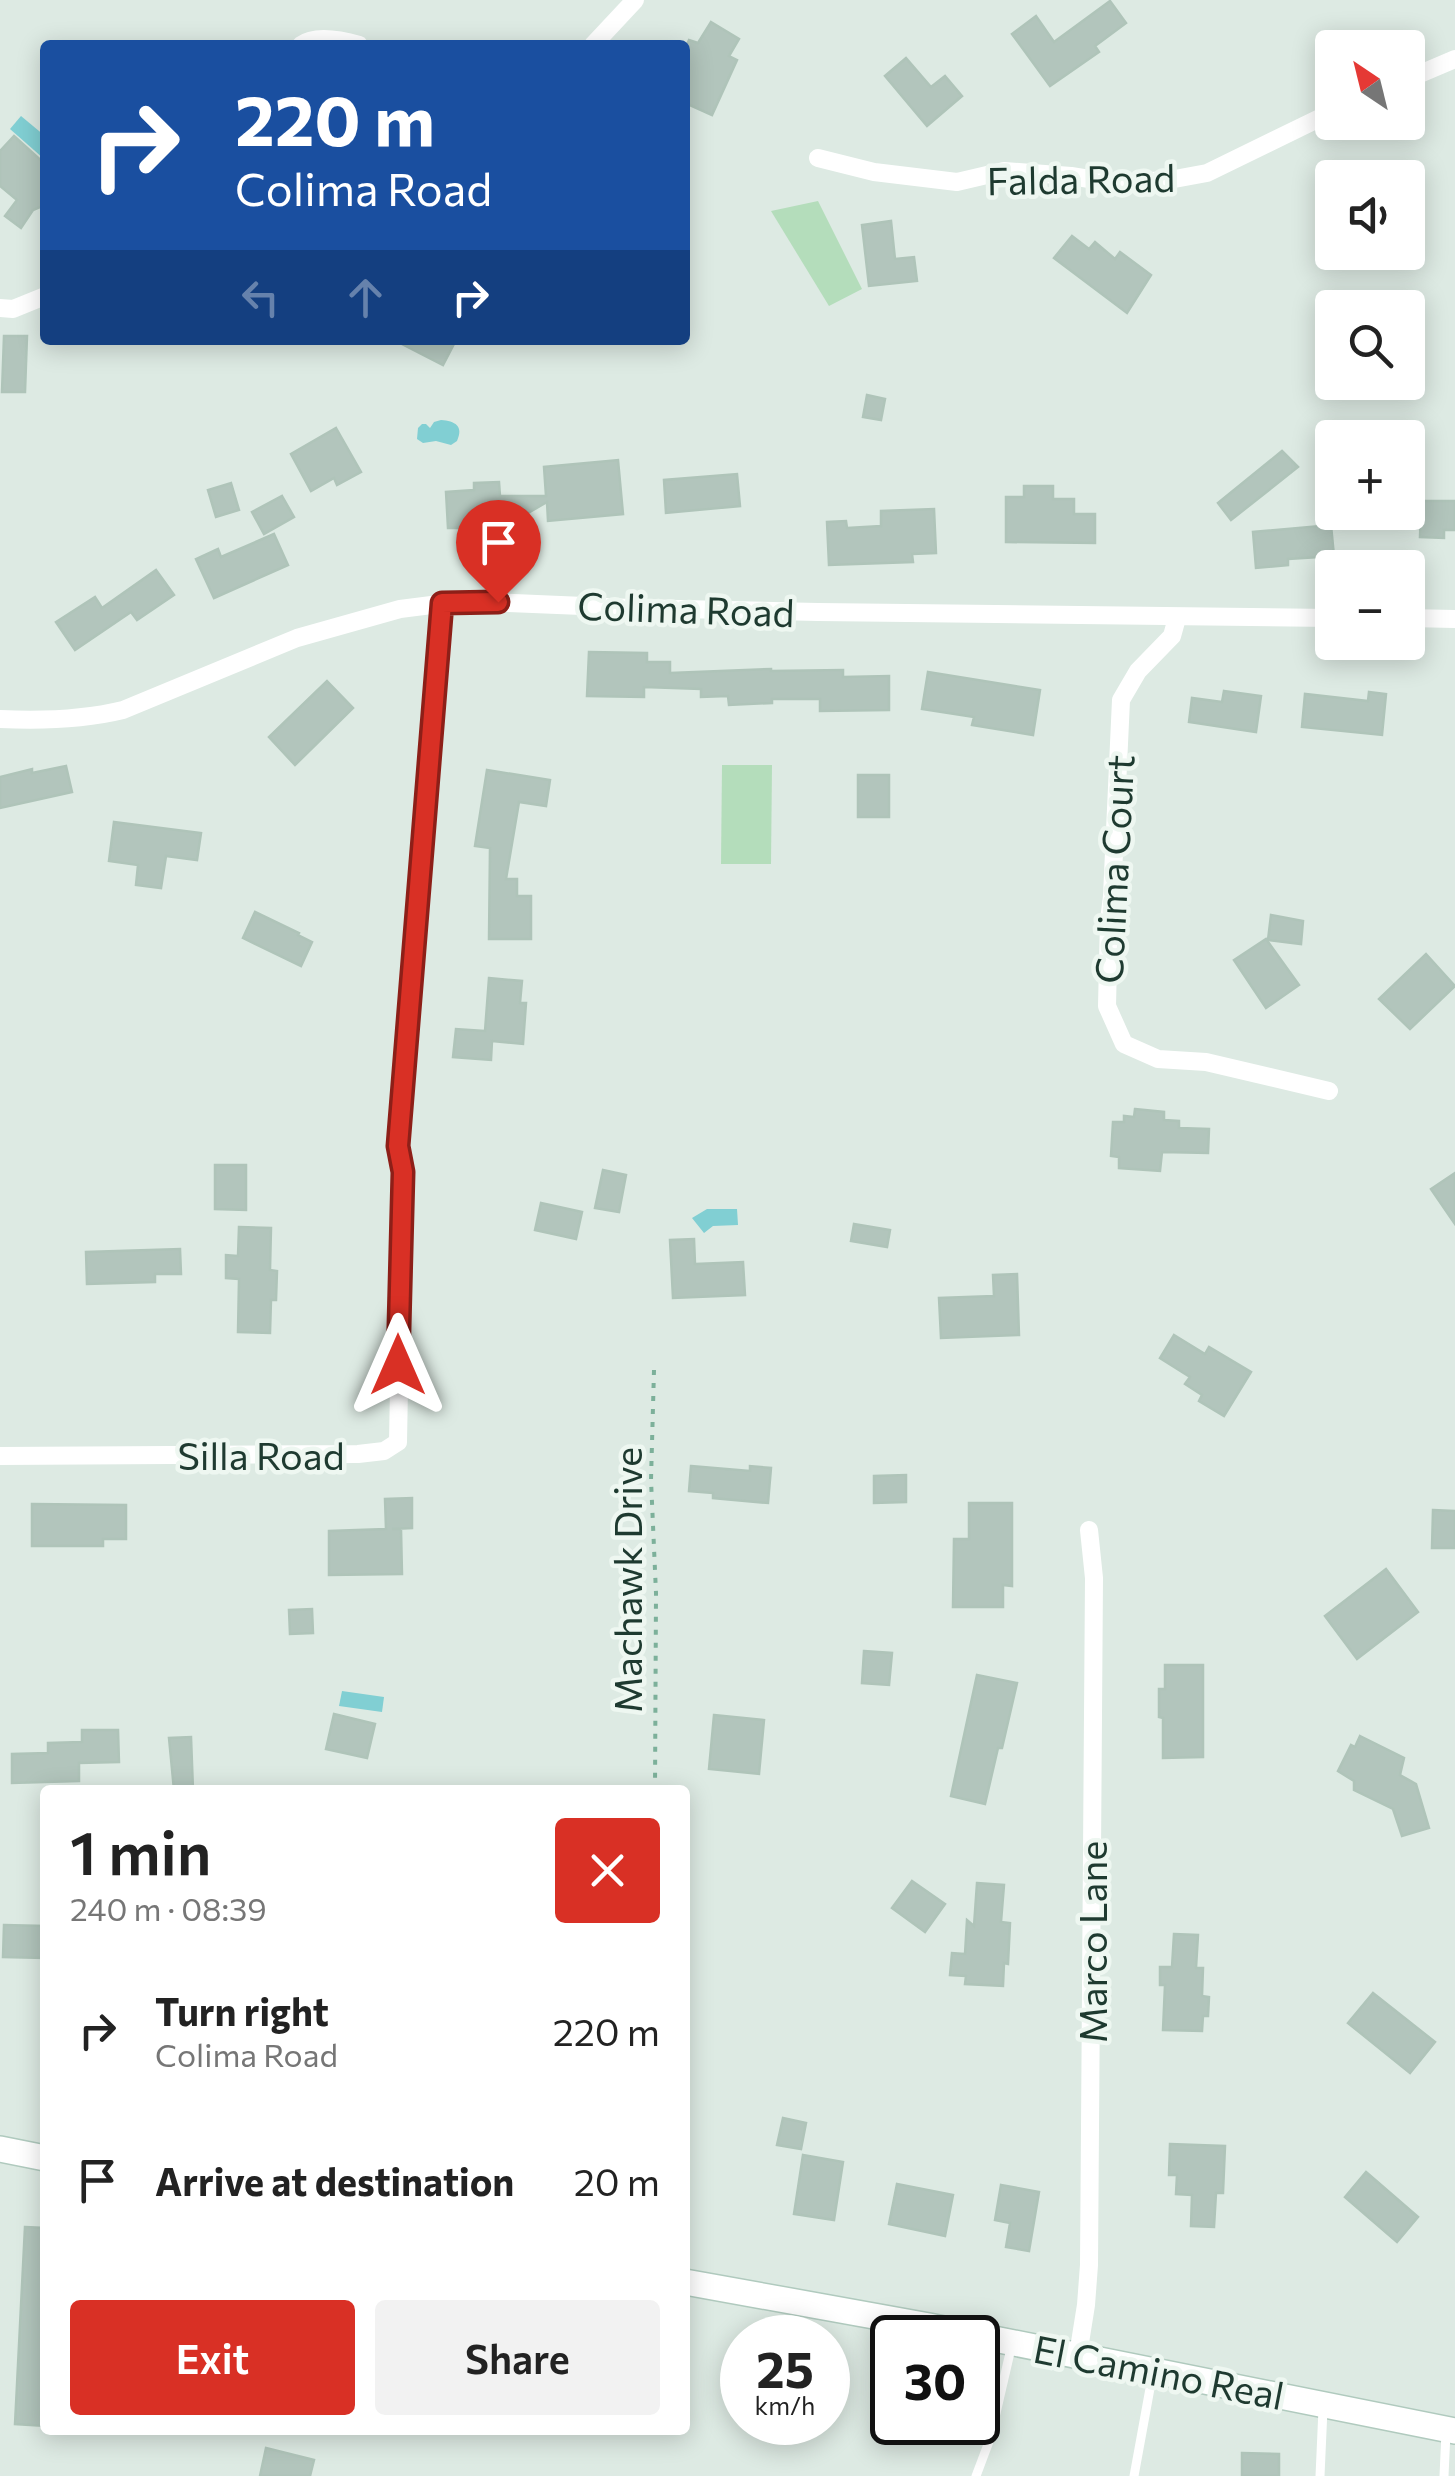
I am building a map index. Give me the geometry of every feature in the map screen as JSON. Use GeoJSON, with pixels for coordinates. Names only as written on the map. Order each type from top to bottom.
{"type":"FeatureCollection","features":[{"type":"Feature","properties":{"kind":"main road"},"geometry":{"type":"LineString","coordinates":[[0,2150],[40,2157]]}},
{"type":"Feature","properties":{"kind":"main road","name":"El Camino Real"},"geometry":{"type":"LineString","coordinates":[[690,2283],[1012,2342],[1450,2430]]}},
{"type":"Feature","properties":{"kind":"street"},"geometry":{"type":"LineString","coordinates":[[598,40],[635,0]]}},
{"type":"Feature","properties":{"kind":"street"},"geometry":{"type":"LineString","coordinates":[[307,40],[343,40]]}},
{"type":"Feature","properties":{"kind":"street"},"geometry":{"type":"LineString","coordinates":[[1425,72],[1455,59]]}},
{"type":"Feature","properties":{"kind":"street","name":"Falda Road"},"geometry":{"type":"LineString","coordinates":[[818,158],[874,172],[957,182],[1004,171],[1114,183],[1170,180],[1207,173],[1315,120]]}},
{"type":"Feature","properties":{"kind":"street"},"geometry":{"type":"LineString","coordinates":[[0,308],[13,309],[40,298]]}},
{"type":"Feature","properties":{"kind":"street","name":"Colima Road"},"geometry":{"type":"LineString","coordinates":[[0,719],[64,720],[124,710],[297,638],[400,609],[464,601],[650,608],[1315,618]]}},
{"type":"Feature","properties":{"kind":"street","name":"Silla Road"},"geometry":{"type":"LineString","coordinates":[[0,1456],[358,1454],[384,1451],[398,1442],[403,1172],[398,1146],[442,603]]}},
{"type":"Feature","properties":{"kind":"street","name":"Colima Court"},"geometry":{"type":"LineString","coordinates":[[1178,618],[1172,636],[1138,671],[1122,700],[1107,1006],[1124,1044],[1158,1059],[1206,1062],[1329,1091]]}},
{"type":"Feature","properties":{"kind":"street"},"geometry":{"type":"LineString","coordinates":[[1425,618],[1455,618]]}},
{"type":"Feature","properties":{"kind":"street","name":"Marco Lane"},"geometry":{"type":"LineString","coordinates":[[1078,2355],[1089,2265],[1094,1578],[1089,1530]]}},
{"type":"Feature","properties":{"kind":"lane"},"geometry":{"type":"LineString","coordinates":[[976,2476],[990,2439],[1012,2342]]}},
{"type":"Feature","properties":{"kind":"lane"},"geometry":{"type":"LineString","coordinates":[[1134,2476],[1154,2370]]}},
{"type":"Feature","properties":{"kind":"lane"},"geometry":{"type":"LineString","coordinates":[[1320,2476],[1323,2404]]}},
{"type":"Feature","properties":{"kind":"lane"},"geometry":{"type":"LineString","coordinates":[[1444,2476],[1450,2430]]}},
{"type":"Feature","properties":{"kind":"path","name":"Machawk Drive"},"geometry":{"type":"LineString","coordinates":[[654,1370],[651,1480],[656,1593],[655,1785]]}},
{"type":"Feature","properties":{"kind":"green space"},"geometry":{"type":"Polygon","coordinates":[[[818,201],[862,289],[829,306],[771,211],[818,201]]]}},
{"type":"Feature","properties":{"kind":"green space"},"geometry":{"type":"Polygon","coordinates":[[[722,765],[772,765],[771,864],[721,864],[722,765]]]}},
{"type":"Feature","properties":{"kind":"water"},"geometry":{"type":"Polygon","coordinates":[[[21,116],[40,132],[40,155],[10,129],[21,116]]]}},
{"type":"Feature","properties":{"kind":"water"},"geometry":{"type":"Polygon","coordinates":[[[441,420],[457,425],[457,441],[451,445],[417,439],[422,424],[430,428],[441,420]]]}},
{"type":"Feature","properties":{"kind":"water"},"geometry":{"type":"Polygon","coordinates":[[[707,1209],[737,1209],[738,1225],[713,1226],[704,1233],[692,1218],[707,1209]]]}},
{"type":"Feature","properties":{"kind":"water"},"geometry":{"type":"Polygon","coordinates":[[[342,1691],[384,1697],[382,1712],[339,1706],[342,1691]]]}},
{"type":"Feature","properties":{"kind":"building"},"geometry":{"type":"Polygon","coordinates":[[[1110,1],[1126,23],[1095,46],[1099,52],[1050,86],[1012,34],[1036,16],[1054,42],[1110,1]]]}},
{"type":"Feature","properties":{"kind":"building"},"geometry":{"type":"Polygon","coordinates":[[[711,22],[739,39],[729,56],[737,60],[712,115],[690,105],[690,40],[698,43],[711,22]]]}},
{"type":"Feature","properties":{"kind":"building"},"geometry":{"type":"Polygon","coordinates":[[[906,58],[931,87],[945,76],[962,96],[927,126],[885,76],[906,58]]]}},
{"type":"Feature","properties":{"kind":"building"},"geometry":{"type":"Polygon","coordinates":[[[14,136],[40,159],[40,207],[33,210],[21,228],[5,216],[17,200],[0,186],[0,151],[14,136]]]}},
{"type":"Feature","properties":{"kind":"building"},"geometry":{"type":"Polygon","coordinates":[[[891,221],[895,259],[914,257],[917,281],[869,286],[862,225],[891,221]]]}},
{"type":"Feature","properties":{"kind":"building"},"geometry":{"type":"Polygon","coordinates":[[[1072,236],[1089,249],[1095,242],[1115,259],[1120,252],[1151,275],[1127,313],[1054,258],[1072,236]]]}},
{"type":"Feature","properties":{"kind":"building"},"geometry":{"type":"Polygon","coordinates":[[[4,336],[27,336],[25,392],[2,392],[4,336]]]}},
{"type":"Feature","properties":{"kind":"building"},"geometry":{"type":"Polygon","coordinates":[[[404,345],[453,345],[443,365],[404,345]]]}},
{"type":"Feature","properties":{"kind":"building"},"geometry":{"type":"Polygon","coordinates":[[[867,395],[885,399],[881,420],[863,417],[867,395]]]}},
{"type":"Feature","properties":{"kind":"building"},"geometry":{"type":"Polygon","coordinates":[[[336,428],[361,472],[337,485],[334,478],[311,491],[291,454],[336,428]]]}},
{"type":"Feature","properties":{"kind":"building"},"geometry":{"type":"Polygon","coordinates":[[[1282,451],[1298,467],[1231,520],[1218,503],[1282,451]]]}},
{"type":"Feature","properties":{"kind":"building"},"geometry":{"type":"Polygon","coordinates":[[[618,460],[623,514],[548,521],[547,502],[502,528],[448,528],[446,492],[474,490],[474,483],[499,482],[500,496],[546,496],[544,467],[618,460]]]}},
{"type":"Feature","properties":{"kind":"building"},"geometry":{"type":"Polygon","coordinates":[[[737,474],[740,506],[666,513],[664,480],[737,474]]]}},
{"type":"Feature","properties":{"kind":"building"},"geometry":{"type":"Polygon","coordinates":[[[231,483],[239,510],[216,517],[208,490],[231,483]]]}},
{"type":"Feature","properties":{"kind":"building"},"geometry":{"type":"Polygon","coordinates":[[[1024,486],[1053,486],[1053,499],[1074,499],[1074,514],[1095,514],[1095,543],[1006,542],[1006,497],[1024,497],[1024,486]]]}},
{"type":"Feature","properties":{"kind":"building"},"geometry":{"type":"Polygon","coordinates":[[[282,496],[294,517],[264,534],[252,512],[282,496]]]}},
{"type":"Feature","properties":{"kind":"building"},"geometry":{"type":"Polygon","coordinates":[[[1425,501],[1455,501],[1455,530],[1444,530],[1444,538],[1420,537],[1420,530],[1425,530],[1425,501]]]}},
{"type":"Feature","properties":{"kind":"building"},"geometry":{"type":"Polygon","coordinates":[[[934,509],[936,553],[912,554],[913,562],[829,565],[827,522],[846,521],[847,528],[881,526],[881,511],[934,509]]]}},
{"type":"Feature","properties":{"kind":"building"},"geometry":{"type":"Polygon","coordinates":[[[1315,526],[1315,530],[1331,530],[1333,550],[1315,550],[1315,557],[1288,559],[1288,565],[1256,568],[1253,532],[1315,526]]]}},
{"type":"Feature","properties":{"kind":"building"},"geometry":{"type":"Polygon","coordinates":[[[274,534],[288,565],[214,598],[196,559],[218,549],[221,557],[274,534]]]}},
{"type":"Feature","properties":{"kind":"building"},"geometry":{"type":"Polygon","coordinates":[[[156,570],[174,595],[137,620],[131,612],[75,650],[56,622],[95,597],[102,608],[156,570]]]}},
{"type":"Feature","properties":{"kind":"building"},"geometry":{"type":"Polygon","coordinates":[[[589,652],[647,653],[647,662],[670,662],[670,673],[771,669],[843,670],[843,677],[889,676],[889,710],[820,711],[820,699],[772,699],[772,703],[729,705],[728,696],[701,697],[701,689],[644,687],[644,697],[587,696],[589,652]]]}},
{"type":"Feature","properties":{"kind":"building"},"geometry":{"type":"Polygon","coordinates":[[[928,672],[1040,690],[1033,735],[972,725],[974,717],[922,709],[928,672]]]}},
{"type":"Feature","properties":{"kind":"building"},"geometry":{"type":"Polygon","coordinates":[[[327,681],[353,708],[295,765],[269,737],[327,681]]]}},
{"type":"Feature","properties":{"kind":"building"},"geometry":{"type":"Polygon","coordinates":[[[1224,691],[1261,696],[1256,732],[1189,722],[1192,698],[1222,702],[1224,691]]]}},
{"type":"Feature","properties":{"kind":"building"},"geometry":{"type":"Polygon","coordinates":[[[1369,692],[1386,694],[1382,735],[1302,727],[1305,694],[1368,701],[1369,692]]]}},
{"type":"Feature","properties":{"kind":"building"},"geometry":{"type":"Polygon","coordinates":[[[66,766],[72,792],[0,808],[0,777],[66,766]]]}},
{"type":"Feature","properties":{"kind":"building"},"geometry":{"type":"Polygon","coordinates":[[[487,770],[550,780],[546,806],[519,802],[506,879],[517,879],[517,896],[531,896],[531,939],[489,939],[490,848],[475,846],[487,770]]]}},
{"type":"Feature","properties":{"kind":"building"},"geometry":{"type":"Polygon","coordinates":[[[858,775],[889,775],[889,817],[858,817],[858,775]]]}},
{"type":"Feature","properties":{"kind":"building"},"geometry":{"type":"Polygon","coordinates":[[[114,822],[201,833],[197,860],[166,856],[161,888],[136,885],[138,865],[109,861],[114,822]]]}},
{"type":"Feature","properties":{"kind":"building"},"geometry":{"type":"Polygon","coordinates":[[[255,912],[312,942],[301,966],[243,938],[255,912]]]}},
{"type":"Feature","properties":{"kind":"building"},"geometry":{"type":"Polygon","coordinates":[[[1271,915],[1303,921],[1301,944],[1268,940],[1271,915]]]}},
{"type":"Feature","properties":{"kind":"building"},"geometry":{"type":"Polygon","coordinates":[[[1266,939],[1299,985],[1266,1008],[1234,960],[1266,939]]]}},
{"type":"Feature","properties":{"kind":"building"},"geometry":{"type":"Polygon","coordinates":[[[1426,954],[1455,986],[1410,1029],[1379,999],[1426,954]]]}},
{"type":"Feature","properties":{"kind":"building"},"geometry":{"type":"Polygon","coordinates":[[[489,978],[522,981],[520,1003],[526,1003],[523,1044],[492,1041],[491,1060],[453,1057],[456,1029],[485,1031],[489,978]]]}},
{"type":"Feature","properties":{"kind":"building"},"geometry":{"type":"Polygon","coordinates":[[[1135,1109],[1164,1112],[1164,1120],[1179,1121],[1179,1128],[1209,1129],[1208,1153],[1162,1152],[1160,1171],[1119,1168],[1119,1157],[1111,1156],[1113,1122],[1124,1122],[1124,1116],[1134,1117],[1135,1109]]]}},
{"type":"Feature","properties":{"kind":"building"},"geometry":{"type":"Polygon","coordinates":[[[215,1165],[246,1165],[246,1210],[215,1209],[215,1165]]]}},
{"type":"Feature","properties":{"kind":"building"},"geometry":{"type":"Polygon","coordinates":[[[603,1170],[626,1175],[619,1212],[595,1208],[603,1170]]]}},
{"type":"Feature","properties":{"kind":"building"},"geometry":{"type":"Polygon","coordinates":[[[1455,1173],[1455,1224],[1431,1189],[1455,1173]]]}},
{"type":"Feature","properties":{"kind":"building"},"geometry":{"type":"Polygon","coordinates":[[[541,1203],[582,1212],[576,1239],[535,1230],[541,1203]]]}},
{"type":"Feature","properties":{"kind":"building"},"geometry":{"type":"Polygon","coordinates":[[[854,1224],[890,1230],[887,1247],[851,1241],[854,1224]]]}},
{"type":"Feature","properties":{"kind":"building"},"geometry":{"type":"Polygon","coordinates":[[[239,1227],[271,1228],[270,1270],[277,1271],[270,1333],[238,1332],[239,1279],[226,1278],[226,1255],[238,1256],[239,1227]]]}},
{"type":"Feature","properties":{"kind":"building"},"geometry":{"type":"Polygon","coordinates":[[[694,1239],[695,1264],[743,1262],[745,1295],[673,1298],[670,1240],[694,1239]]]}},
{"type":"Feature","properties":{"kind":"building"},"geometry":{"type":"Polygon","coordinates":[[[180,1249],[181,1274],[155,1274],[155,1282],[87,1284],[86,1252],[180,1249]]]}},
{"type":"Feature","properties":{"kind":"building"},"geometry":{"type":"Polygon","coordinates":[[[1017,1274],[1019,1335],[941,1338],[939,1298],[994,1296],[993,1275],[1017,1274]]]}},
{"type":"Feature","properties":{"kind":"building"},"geometry":{"type":"Polygon","coordinates":[[[1174,1335],[1205,1354],[1209,1347],[1251,1372],[1224,1416],[1199,1401],[1202,1395],[1185,1384],[1190,1377],[1160,1358],[1174,1335]]]}},
{"type":"Feature","properties":{"kind":"building"},"geometry":{"type":"Polygon","coordinates":[[[691,1466],[750,1471],[750,1466],[771,1468],[768,1503],[713,1498],[713,1493],[689,1491],[691,1466]]]}},
{"type":"Feature","properties":{"kind":"building"},"geometry":{"type":"Polygon","coordinates":[[[906,1475],[906,1502],[874,1503],[874,1476],[906,1475]]]}},
{"type":"Feature","properties":{"kind":"building"},"geometry":{"type":"Polygon","coordinates":[[[412,1498],[412,1528],[392,1529],[401,1529],[402,1574],[329,1575],[329,1531],[386,1529],[385,1499],[412,1498]]]}},
{"type":"Feature","properties":{"kind":"building"},"geometry":{"type":"Polygon","coordinates":[[[969,1503],[1012,1503],[1012,1586],[1003,1585],[1003,1607],[953,1607],[954,1539],[969,1539],[969,1503]]]}},
{"type":"Feature","properties":{"kind":"building"},"geometry":{"type":"Polygon","coordinates":[[[32,1504],[126,1505],[126,1539],[103,1539],[103,1546],[32,1546],[32,1504]]]}},
{"type":"Feature","properties":{"kind":"building"},"geometry":{"type":"Polygon","coordinates":[[[1433,1510],[1455,1511],[1455,1548],[1432,1548],[1433,1510]]]}},
{"type":"Feature","properties":{"kind":"building"},"geometry":{"type":"Polygon","coordinates":[[[1386,1569],[1418,1612],[1357,1659],[1325,1616],[1386,1569]]]}},
{"type":"Feature","properties":{"kind":"building"},"geometry":{"type":"Polygon","coordinates":[[[312,1609],[313,1633],[290,1634],[289,1610],[312,1609]]]}},
{"type":"Feature","properties":{"kind":"building"},"geometry":{"type":"Polygon","coordinates":[[[864,1651],[892,1653],[889,1685],[862,1683],[864,1651]]]}},
{"type":"Feature","properties":{"kind":"building"},"geometry":{"type":"Polygon","coordinates":[[[1165,1665],[1203,1665],[1203,1757],[1163,1758],[1159,1689],[1165,1689],[1165,1665]]]}},
{"type":"Feature","properties":{"kind":"building"},"geometry":{"type":"Polygon","coordinates":[[[977,1675],[1017,1683],[985,1804],[951,1796],[977,1675]]]}},
{"type":"Feature","properties":{"kind":"building"},"geometry":{"type":"Polygon","coordinates":[[[334,1714],[375,1724],[367,1758],[326,1749],[334,1714]]]}},
{"type":"Feature","properties":{"kind":"building"},"geometry":{"type":"Polygon","coordinates":[[[714,1715],[764,1720],[759,1774],[709,1769],[714,1715]]]}},
{"type":"Feature","properties":{"kind":"building"},"geometry":{"type":"Polygon","coordinates":[[[82,1730],[118,1730],[119,1762],[79,1763],[79,1781],[12,1783],[12,1754],[48,1753],[48,1743],[82,1742],[82,1730]]]}},
{"type":"Feature","properties":{"kind":"building"},"geometry":{"type":"Polygon","coordinates":[[[1360,1736],[1404,1758],[1400,1775],[1416,1784],[1429,1828],[1402,1836],[1393,1809],[1354,1790],[1354,1781],[1338,1771],[1360,1736]]]}},
{"type":"Feature","properties":{"kind":"building"},"geometry":{"type":"Polygon","coordinates":[[[191,1737],[193,1785],[174,1785],[169,1738],[191,1737]]]}},
{"type":"Feature","properties":{"kind":"building"},"geometry":{"type":"Polygon","coordinates":[[[912,1881],[945,1904],[925,1932],[892,1908],[912,1881]]]}},
{"type":"Feature","properties":{"kind":"building"},"geometry":{"type":"Polygon","coordinates":[[[977,1883],[1004,1885],[1001,1922],[1010,1923],[1003,1986],[965,1984],[966,1976],[950,1975],[952,1953],[965,1954],[967,1920],[974,1926],[977,1883]]]}},
{"type":"Feature","properties":{"kind":"building"},"geometry":{"type":"Polygon","coordinates":[[[4,1925],[40,1926],[40,1958],[3,1957],[4,1925]]]}},
{"type":"Feature","properties":{"kind":"building"},"geometry":{"type":"Polygon","coordinates":[[[1174,1934],[1198,1935],[1196,1968],[1203,1968],[1202,1996],[1209,1997],[1202,2031],[1163,2030],[1165,1985],[1160,1985],[1160,1967],[1172,1967],[1174,1934]]]}},
{"type":"Feature","properties":{"kind":"building"},"geometry":{"type":"Polygon","coordinates":[[[1373,1993],[1435,2042],[1410,2073],[1348,2023],[1373,1993]]]}},
{"type":"Feature","properties":{"kind":"building"},"geometry":{"type":"Polygon","coordinates":[[[783,2118],[806,2123],[801,2149],[777,2145],[783,2118]]]}},
{"type":"Feature","properties":{"kind":"building"},"geometry":{"type":"Polygon","coordinates":[[[1170,2144],[1225,2146],[1223,2193],[1216,2193],[1214,2227],[1191,2226],[1192,2195],[1176,2194],[1177,2175],[1169,2175],[1170,2144]]]}},
{"type":"Feature","properties":{"kind":"building"},"geometry":{"type":"Polygon","coordinates":[[[803,2155],[843,2162],[834,2220],[794,2214],[803,2155]]]}},
{"type":"Feature","properties":{"kind":"building"},"geometry":{"type":"Polygon","coordinates":[[[1366,2172],[1418,2217],[1397,2242],[1345,2197],[1366,2172]]]}},
{"type":"Feature","properties":{"kind":"building"},"geometry":{"type":"Polygon","coordinates":[[[897,2184],[953,2195],[945,2236],[889,2224],[897,2184]]]}},
{"type":"Feature","properties":{"kind":"building"},"geometry":{"type":"Polygon","coordinates":[[[1001,2185],[1039,2192],[1029,2251],[1006,2247],[1010,2223],[995,2220],[1001,2185]]]}},
{"type":"Feature","properties":{"kind":"building"},"geometry":{"type":"Polygon","coordinates":[[[25,2227],[40,2228],[40,2426],[15,2424],[25,2227]]]}},
{"type":"Feature","properties":{"kind":"building"},"geometry":{"type":"Polygon","coordinates":[[[266,2448],[314,2460],[310,2476],[260,2476],[266,2448]]]}},
{"type":"Feature","properties":{"kind":"building"},"geometry":{"type":"Polygon","coordinates":[[[1242,2453],[1279,2454],[1279,2476],[1242,2476],[1242,2453]]]}},
{"type":"Feature","properties":{"kind":"route"},"geometry":{"type":"LineString","coordinates":[[398,1365],[403,1172],[398,1146],[442,603],[498,602]]}}]}
